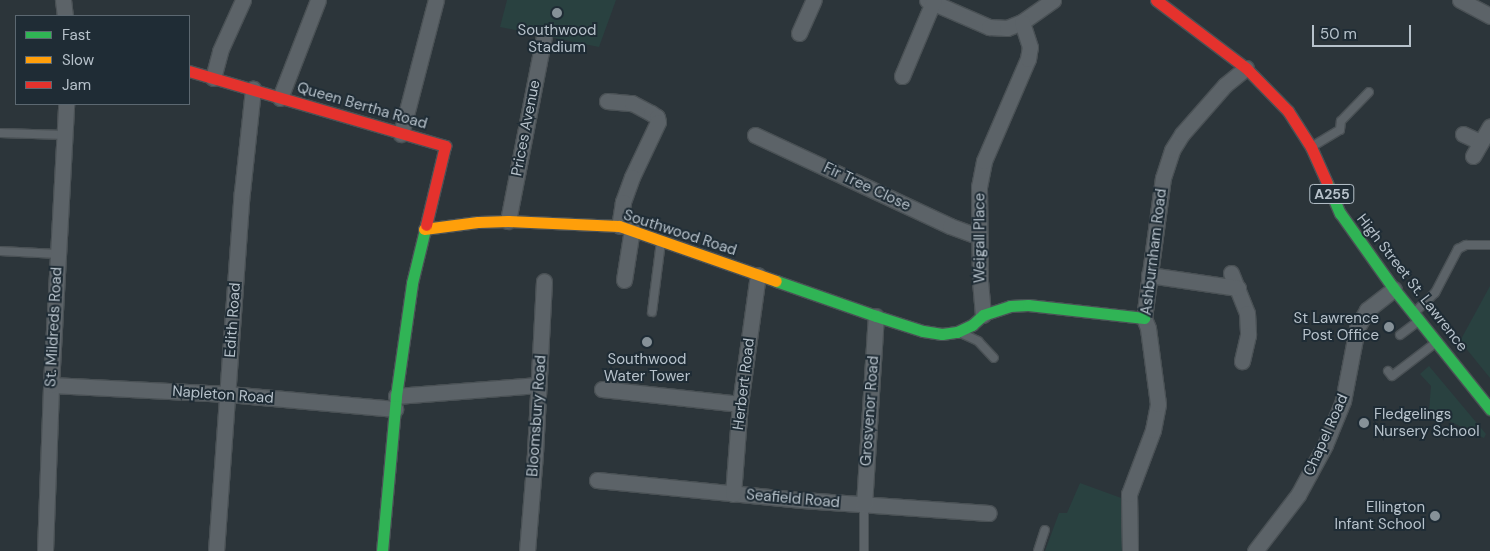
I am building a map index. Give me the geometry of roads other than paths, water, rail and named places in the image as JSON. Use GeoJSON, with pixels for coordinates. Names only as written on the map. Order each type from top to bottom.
{"type":"FeatureCollection","features":[{"type":"Feature","properties":{"kind":"street"},"geometry":{"type":"LineString","coordinates":[[63,0],[65,15]]}},
{"type":"Feature","properties":{"kind":"street"},"geometry":{"type":"LineString","coordinates":[[213,78],[220,50],[243,0]]}},
{"type":"Feature","properties":{"kind":"street"},"geometry":{"type":"LineString","coordinates":[[280,98],[318,0]]}},
{"type":"Feature","properties":{"kind":"street"},"geometry":{"type":"LineString","coordinates":[[401,134],[436,0]]}},
{"type":"Feature","properties":{"kind":"street"},"geometry":{"type":"LineString","coordinates":[[799,33],[814,0]]}},
{"type":"Feature","properties":{"kind":"street"},"geometry":{"type":"LineString","coordinates":[[902,76],[932,1],[989,27],[1007,28],[1022,22],[1053,0]]}},
{"type":"Feature","properties":{"kind":"street","name":"High Street St. Lawrence"},"geometry":{"type":"LineString","coordinates":[[1156,0],[1246,68],[1288,111],[1311,147],[1340,213],[1394,288],[1490,408]]}},
{"type":"Feature","properties":{"kind":"street"},"geometry":{"type":"LineString","coordinates":[[1460,0],[1490,16]]}},
{"type":"Feature","properties":{"kind":"street","name":"Weigall Place"},"geometry":{"type":"LineString","coordinates":[[983,315],[980,282],[979,187],[984,160],[1028,59],[1030,47],[1022,22]]}},
{"type":"Feature","properties":{"kind":"street","name":"Prices Avenue"},"geometry":{"type":"LineString","coordinates":[[508,221],[544,35]]}},
{"type":"Feature","properties":{"kind":"street","name":"Ashburnham Road"},"geometry":{"type":"LineString","coordinates":[[1130,551],[1129,494],[1153,430],[1158,404],[1148,328],[1144,318],[1163,178],[1172,150],[1182,134],[1225,85],[1246,68]]}},
{"type":"Feature","properties":{"kind":"street","name":"Queen Bertha Road"},"geometry":{"type":"LineString","coordinates":[[190,71],[445,146],[424,229]]}},
{"type":"Feature","properties":{"kind":"street","name":"Edith Road"},"geometry":{"type":"LineString","coordinates":[[216,551],[242,192],[253,89]]}},
{"type":"Feature","properties":{"kind":"street"},"geometry":{"type":"LineString","coordinates":[[607,100],[632,103],[670,124]]}},
{"type":"Feature","properties":{"kind":"street","name":"St. Mildreds Road"},"geometry":{"type":"LineString","coordinates":[[45,551],[51,385],[66,105]]}},
{"type":"Feature","properties":{"kind":"street"},"geometry":{"type":"LineString","coordinates":[[624,280],[626,195],[655,133],[657,117]]}},
{"type":"Feature","properties":{"kind":"street"},"geometry":{"type":"LineString","coordinates":[[1472,156],[1490,126]]}},
{"type":"Feature","properties":{"kind":"street"},"geometry":{"type":"LineString","coordinates":[[1463,134],[1480,142]]}},
{"type":"Feature","properties":{"kind":"street","name":"Fir Tree Close"},"geometry":{"type":"LineString","coordinates":[[755,135],[950,226],[980,237]]}},
{"type":"Feature","properties":{"kind":"street","name":"Southwood Road"},"geometry":{"type":"LineString","coordinates":[[424,229],[478,222],[508,221],[625,228],[876,316],[923,331],[942,334],[957,332],[972,325],[983,315],[1010,306],[1028,305],[1144,318]]}},
{"type":"Feature","properties":{"kind":"street"},"geometry":{"type":"LineString","coordinates":[[382,551],[396,402],[412,282],[424,229]]}},
{"type":"Feature","properties":{"kind":"street"},"geometry":{"type":"LineString","coordinates":[[1231,273],[1247,313],[1248,327],[1242,361]]}},
{"type":"Feature","properties":{"kind":"street","name":"Herbert Road"},"geometry":{"type":"LineString","coordinates":[[733,494],[740,404],[758,275]]}},
{"type":"Feature","properties":{"kind":"street"},"geometry":{"type":"LineString","coordinates":[[1149,275],[1238,288]]}},
{"type":"Feature","properties":{"kind":"street","name":"Bloomsbury Road"},"geometry":{"type":"LineString","coordinates":[[527,551],[540,385],[544,281]]}},
{"type":"Feature","properties":{"kind":"street","name":"Chapel Road"},"geometry":{"type":"LineString","coordinates":[[1255,551],[1298,495],[1325,445],[1348,382],[1357,328],[1367,310],[1394,288]]}},
{"type":"Feature","properties":{"kind":"street","name":"Grosvenor Road"},"geometry":{"type":"LineString","coordinates":[[864,505],[876,316]]}},
{"type":"Feature","properties":{"kind":"street","name":"Napleton Road"},"geometry":{"type":"LineString","coordinates":[[51,385],[396,402],[540,385]]}},
{"type":"Feature","properties":{"kind":"street"},"geometry":{"type":"LineString","coordinates":[[602,389],[740,404]]}},
{"type":"Feature","properties":{"kind":"street","name":"Seafield Road"},"geometry":{"type":"LineString","coordinates":[[597,480],[733,494],[989,513]]}},
{"type":"Feature","properties":{"kind":"lane"},"geometry":{"type":"LineString","coordinates":[[1311,147],[1340,130],[1341,121],[1369,92]]}},
{"type":"Feature","properties":{"kind":"lane"},"geometry":{"type":"LineString","coordinates":[[0,133],[65,135]]}},
{"type":"Feature","properties":{"kind":"lane"},"geometry":{"type":"LineString","coordinates":[[652,312],[661,240]]}},
{"type":"Feature","properties":{"kind":"lane"},"geometry":{"type":"LineString","coordinates":[[1400,335],[1417,317],[1435,293],[1458,249],[1466,245],[1490,246]]}},
{"type":"Feature","properties":{"kind":"lane"},"geometry":{"type":"LineString","coordinates":[[0,251],[58,254]]}},
{"type":"Feature","properties":{"kind":"lane"},"geometry":{"type":"LineString","coordinates":[[957,332],[978,341],[994,358]]}},
{"type":"Feature","properties":{"kind":"lane"},"geometry":{"type":"LineString","coordinates":[[1388,371],[1392,376],[1437,341]]}},
{"type":"Feature","properties":{"kind":"lane"},"geometry":{"type":"LineString","coordinates":[[864,505],[864,551]]}},
{"type":"Feature","properties":{"kind":"lane"},"geometry":{"type":"LineString","coordinates":[[1038,551],[1045,530]]}},
{"type":"Feature","properties":{"kind":"place","name":"Southwood Stadium"},"geometry":{"type":"Point","coordinates":[557,13]}},
{"type":"Feature","properties":{"kind":"place","name":"St Lawrence Post Office"},"geometry":{"type":"Point","coordinates":[1389,327]}},
{"type":"Feature","properties":{"kind":"place","name":"Southwood Water Tower"},"geometry":{"type":"Point","coordinates":[647,342]}},
{"type":"Feature","properties":{"kind":"place","name":"Fledgelings Nursery School"},"geometry":{"type":"Point","coordinates":[1364,423]}},
{"type":"Feature","properties":{"kind":"place","name":"Ellington Infant School"},"geometry":{"type":"Point","coordinates":[1435,516]}}]}
